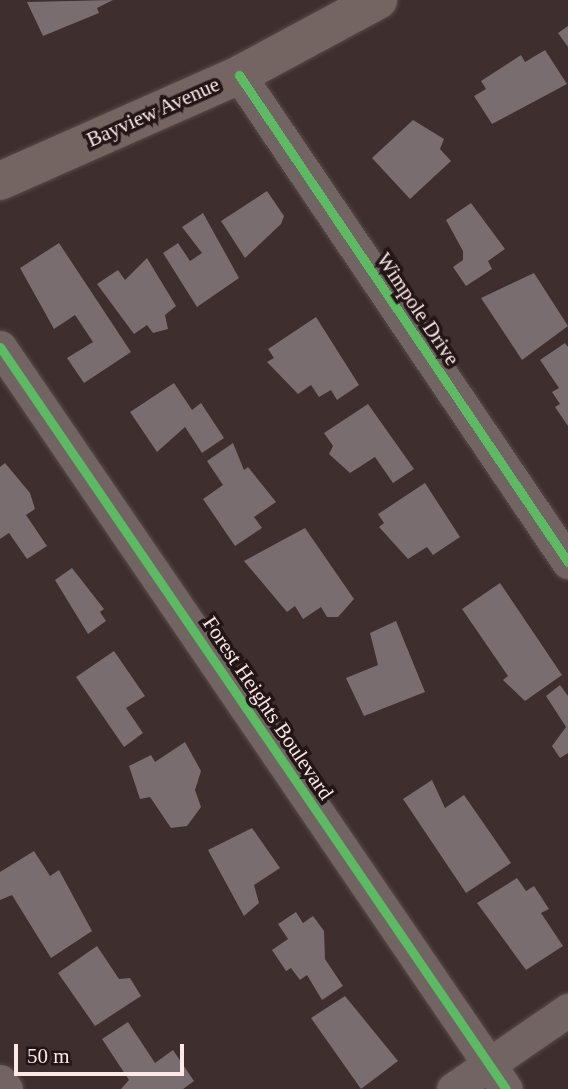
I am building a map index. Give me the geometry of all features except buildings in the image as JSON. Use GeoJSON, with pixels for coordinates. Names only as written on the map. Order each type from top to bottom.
{"type":"FeatureCollection","features":[{"type":"Feature","properties":{"kind":"main road","name":"Bayview Avenue"},"geometry":{"type":"LineString","coordinates":[[0,181],[239,75],[378,0]]}},
{"type":"Feature","properties":{"kind":"street","name":"Wimpole Drive"},"geometry":{"type":"LineString","coordinates":[[239,75],[568,562]]}},
{"type":"Feature","properties":{"kind":"street","name":"Forest Heights Boulevard"},"geometry":{"type":"LineString","coordinates":[[0,347],[498,1076]]}},
{"type":"Feature","properties":{"kind":"street"},"geometry":{"type":"LineString","coordinates":[[453,1089],[498,1076],[568,1010]]}},
{"type":"Feature","properties":{"kind":"street"},"geometry":{"type":"LineString","coordinates":[[0,1081],[6,1089]]}},
{"type":"Feature","properties":{"kind":"cycle path"},"geometry":{"type":"LineString","coordinates":[[239,75],[568,562]]}},
{"type":"Feature","properties":{"kind":"cycle path"},"geometry":{"type":"LineString","coordinates":[[0,347],[506,1089]]}}]}
